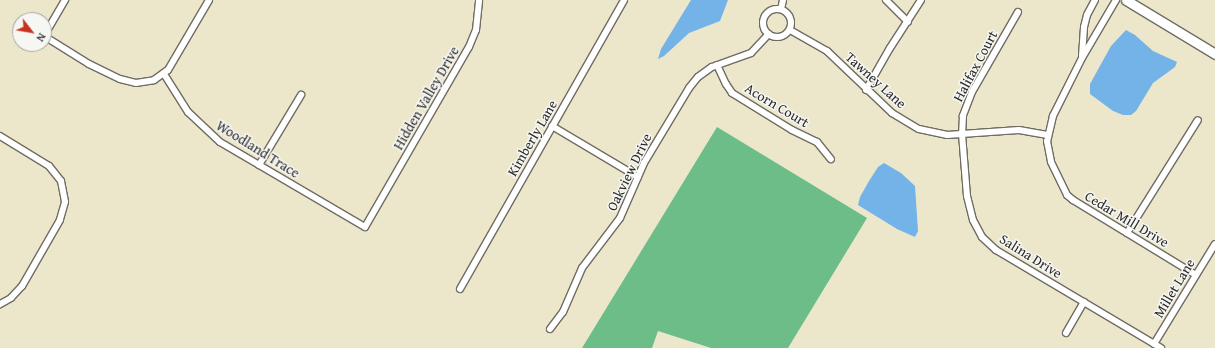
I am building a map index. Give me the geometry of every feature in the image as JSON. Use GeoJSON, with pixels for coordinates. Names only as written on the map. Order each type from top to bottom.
{"type":"FeatureCollection","features":[{"type":"Feature","properties":{"kind":"main road"},"geometry":{"type":"LineString","coordinates":[[1126,0],[1215,54]]}},
{"type":"Feature","properties":{"kind":"street"},"geometry":{"type":"LineString","coordinates":[[52,22],[65,0]]}},
{"type":"Feature","properties":{"kind":"street"},"geometry":{"type":"LineString","coordinates":[[52,41],[89,64],[120,79],[136,82],[154,80],[164,74],[174,61],[209,0]]}},
{"type":"Feature","properties":{"kind":"street","name":"Hidden Valley Drive"},"geometry":{"type":"LineString","coordinates":[[380,203],[470,47],[476,30],[479,0]]}},
{"type":"Feature","properties":{"kind":"street","name":"Kimberly Lane"},"geometry":{"type":"LineString","coordinates":[[460,289],[624,0]]}},
{"type":"Feature","properties":{"kind":"street"},"geometry":{"type":"LineString","coordinates":[[781,9],[783,0]]}},
{"type":"Feature","properties":{"kind":"street"},"geometry":{"type":"LineString","coordinates":[[886,0],[908,22]]}},
{"type":"Feature","properties":{"kind":"street"},"geometry":{"type":"LineString","coordinates":[[866,90],[890,48],[921,0]]}},
{"type":"Feature","properties":{"kind":"street"},"geometry":{"type":"LineString","coordinates":[[1082,58],[1084,27],[1087,15],[1095,0]]}},
{"type":"Feature","properties":{"kind":"street","name":"Cedar Mill Drive"},"geometry":{"type":"LineString","coordinates":[[1116,0],[1082,58],[1053,116],[1048,135],[1048,148],[1051,162],[1067,195],[1079,205],[1196,275]]}},
{"type":"Feature","properties":{"kind":"street"},"geometry":{"type":"LineString","coordinates":[[781,9],[791,17],[790,30],[778,37],[769,34],[763,26],[764,17],[771,10],[781,9]]}},
{"type":"Feature","properties":{"kind":"street","name":"Halifax Court"},"geometry":{"type":"LineString","coordinates":[[962,134],[963,116],[969,98],[1018,12]]}},
{"type":"Feature","properties":{"kind":"street","name":"Tawney Lane"},"geometry":{"type":"LineString","coordinates":[[790,30],[826,51],[892,113],[919,129],[940,135],[1019,130],[1048,135]]}},
{"type":"Feature","properties":{"kind":"street","name":"Oakview Drive"},"geometry":{"type":"LineString","coordinates":[[550,329],[563,312],[582,268],[620,218],[631,197],[638,176],[650,152],[689,88],[698,77],[717,66],[751,53],[769,34]]}},
{"type":"Feature","properties":{"kind":"street","name":"Acorn Court"},"geometry":{"type":"LineString","coordinates":[[717,66],[732,93],[792,130],[817,142],[831,159]]}},
{"type":"Feature","properties":{"kind":"street","name":"Woodland Trace"},"geometry":{"type":"LineString","coordinates":[[164,74],[176,97],[197,122],[220,142],[366,228],[380,203]]}},
{"type":"Feature","properties":{"kind":"street"},"geometry":{"type":"LineString","coordinates":[[259,165],[301,95]]}},
{"type":"Feature","properties":{"kind":"street"},"geometry":{"type":"LineString","coordinates":[[1127,233],[1198,120]]}},
{"type":"Feature","properties":{"kind":"street"},"geometry":{"type":"LineString","coordinates":[[552,126],[638,176]]}},
{"type":"Feature","properties":{"kind":"street","name":"Salina Drive"},"geometry":{"type":"LineString","coordinates":[[962,134],[968,208],[972,220],[982,237],[1002,253],[1161,348]]}},
{"type":"Feature","properties":{"kind":"street"},"geometry":{"type":"LineString","coordinates":[[0,136],[49,166],[58,176],[64,187],[65,207],[60,220],[22,286],[11,298],[0,304]]}},
{"type":"Feature","properties":{"kind":"street","name":"Millet Lane"},"geometry":{"type":"LineString","coordinates":[[1154,344],[1215,244]]}},
{"type":"Feature","properties":{"kind":"street"},"geometry":{"type":"LineString","coordinates":[[1066,333],[1084,302]]}},
{"type":"Feature","properties":{"kind":"green space"},"geometry":{"type":"Polygon","coordinates":[[[717,127],[867,218],[788,348],[711,348],[658,331],[652,348],[582,348],[717,127]]]}},
{"type":"Feature","properties":{"kind":"water"},"geometry":{"type":"Polygon","coordinates":[[[691,0],[728,0],[720,21],[689,33],[664,56],[658,59],[661,49],[691,0]]]}},
{"type":"Feature","properties":{"kind":"water"},"geometry":{"type":"Polygon","coordinates":[[[1126,30],[1135,35],[1153,51],[1177,62],[1175,67],[1153,83],[1136,111],[1131,115],[1123,115],[1113,111],[1090,94],[1090,84],[1111,46],[1126,30]]]}},
{"type":"Feature","properties":{"kind":"water"},"geometry":{"type":"Polygon","coordinates":[[[884,163],[901,173],[915,186],[918,231],[915,237],[897,229],[858,205],[860,197],[869,181],[878,167],[884,163]]]}}]}
